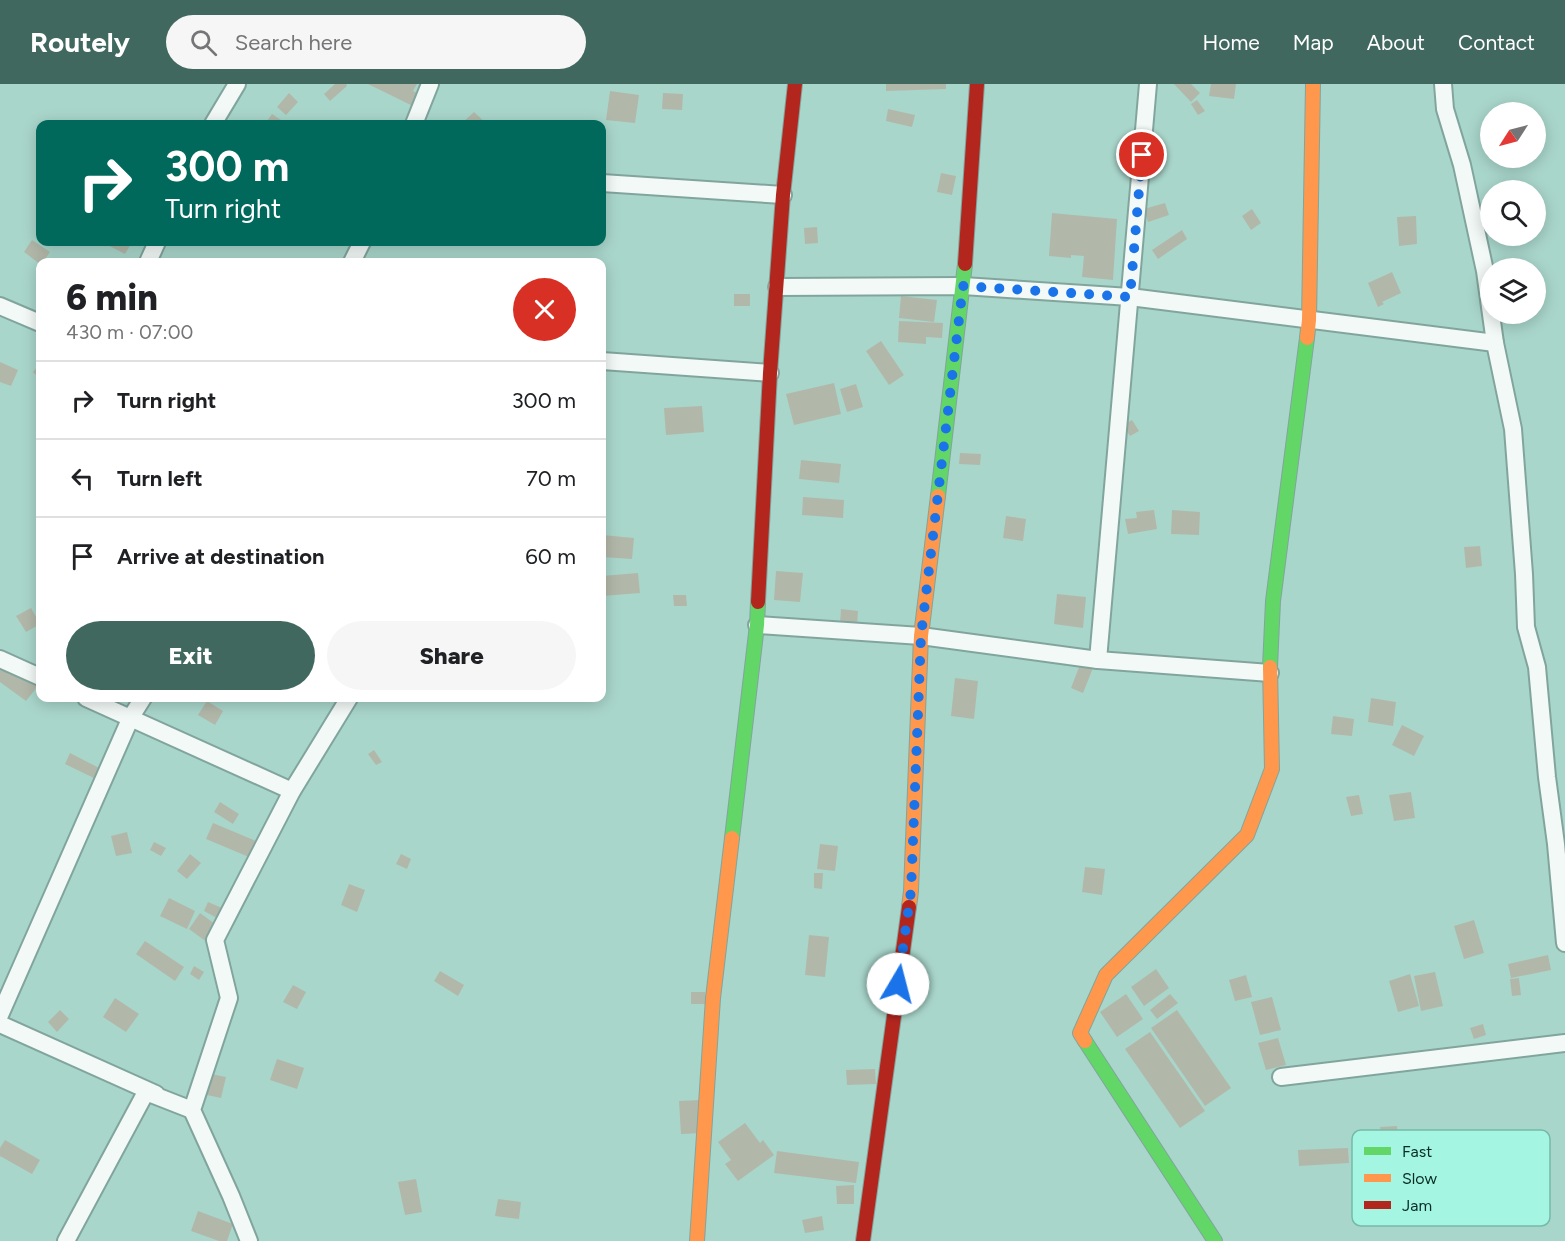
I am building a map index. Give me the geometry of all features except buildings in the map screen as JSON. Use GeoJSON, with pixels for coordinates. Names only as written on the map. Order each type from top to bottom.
{"type":"FeatureCollection","features":[{"type":"Feature","properties":{"kind":"street"},"geometry":{"type":"LineString","coordinates":[[215,120],[237,84]]}},
{"type":"Feature","properties":{"kind":"street"},"geometry":{"type":"LineString","coordinates":[[416,120],[430,84]]}},
{"type":"Feature","properties":{"kind":"street"},"geometry":{"type":"LineString","coordinates":[[697,1241],[713,998],[757,625],[770,373],[783,195],[795,84]]}},
{"type":"Feature","properties":{"kind":"street"},"geometry":{"type":"LineString","coordinates":[[863,1241],[911,891],[921,636],[963,286],[977,84]]}},
{"type":"Feature","properties":{"kind":"street"},"geometry":{"type":"LineString","coordinates":[[1098,660],[1148,84]]}},
{"type":"Feature","properties":{"kind":"street"},"geometry":{"type":"LineString","coordinates":[[1215,1241],[1080,1033],[1106,975],[1247,835],[1272,769],[1270,673],[1273,601],[1309,320],[1313,84]]}},
{"type":"Feature","properties":{"kind":"street"},"geometry":{"type":"LineString","coordinates":[[1443,84],[1445,109],[1462,165],[1485,271],[1495,343],[1513,429],[1526,627],[1537,667],[1547,777],[1560,844],[1565,943]]}},
{"type":"Feature","properties":{"kind":"street"},"geometry":{"type":"LineString","coordinates":[[606,183],[783,195]]}},
{"type":"Feature","properties":{"kind":"street"},"geometry":{"type":"LineString","coordinates":[[777,287],[963,286],[1130,297],[1495,343]]}},
{"type":"Feature","properties":{"kind":"street"},"geometry":{"type":"LineString","coordinates":[[0,306],[36,321]]}},
{"type":"Feature","properties":{"kind":"street"},"geometry":{"type":"LineString","coordinates":[[606,361],[770,373]]}},
{"type":"Feature","properties":{"kind":"street"},"geometry":{"type":"LineString","coordinates":[[757,625],[921,636],[1098,660],[1270,673]]}},
{"type":"Feature","properties":{"kind":"street"},"geometry":{"type":"LineString","coordinates":[[0,659],[36,675]]}},
{"type":"Feature","properties":{"kind":"street"},"geometry":{"type":"LineString","coordinates":[[95,702],[292,791]]}},
{"type":"Feature","properties":{"kind":"street"},"geometry":{"type":"LineString","coordinates":[[0,1015],[131,717],[140,702]]}},
{"type":"Feature","properties":{"kind":"street"},"geometry":{"type":"LineString","coordinates":[[192,1110],[229,998],[215,940],[292,791],[347,702]]}},
{"type":"Feature","properties":{"kind":"street"},"geometry":{"type":"LineString","coordinates":[[0,1024],[192,1110],[249,1241]]}},
{"type":"Feature","properties":{"kind":"street"},"geometry":{"type":"LineString","coordinates":[[1281,1077],[1565,1043]]}},
{"type":"Feature","properties":{"kind":"street"},"geometry":{"type":"LineString","coordinates":[[66,1241],[146,1092],[192,1110]]}},
{"type":"Feature","properties":{"kind":"traffic: fast"},"geometry":{"type":"LineString","coordinates":[[938,496],[965,264]]}},
{"type":"Feature","properties":{"kind":"traffic: fast"},"geometry":{"type":"LineString","coordinates":[[1270,667],[1273,601],[1307,338]]}},
{"type":"Feature","properties":{"kind":"traffic: fast"},"geometry":{"type":"LineString","coordinates":[[732,838],[758,602]]}},
{"type":"Feature","properties":{"kind":"traffic: fast"},"geometry":{"type":"LineString","coordinates":[[1085,1041],[1215,1241]]}},
{"type":"Feature","properties":{"kind":"traffic: slow"},"geometry":{"type":"LineString","coordinates":[[1307,338],[1313,84]]}},
{"type":"Feature","properties":{"kind":"traffic: slow"},"geometry":{"type":"LineString","coordinates":[[909,907],[921,636],[938,496]]}},
{"type":"Feature","properties":{"kind":"traffic: slow"},"geometry":{"type":"LineString","coordinates":[[1085,1041],[1080,1033],[1106,975],[1247,835],[1272,769],[1270,667]]}},
{"type":"Feature","properties":{"kind":"traffic: slow"},"geometry":{"type":"LineString","coordinates":[[697,1241],[713,998],[732,838]]}},
{"type":"Feature","properties":{"kind":"traffic: jam"},"geometry":{"type":"LineString","coordinates":[[758,602],[770,373],[783,195],[795,84]]}},
{"type":"Feature","properties":{"kind":"traffic: jam"},"geometry":{"type":"LineString","coordinates":[[965,264],[977,84]]}},
{"type":"Feature","properties":{"kind":"traffic: jam"},"geometry":{"type":"LineString","coordinates":[[863,1241],[909,907]]}},
{"type":"Feature","properties":{"kind":"route"},"geometry":{"type":"LineString","coordinates":[[898,984],[911,891],[921,636],[963,286],[1130,297],[1142,155]]}}]}
